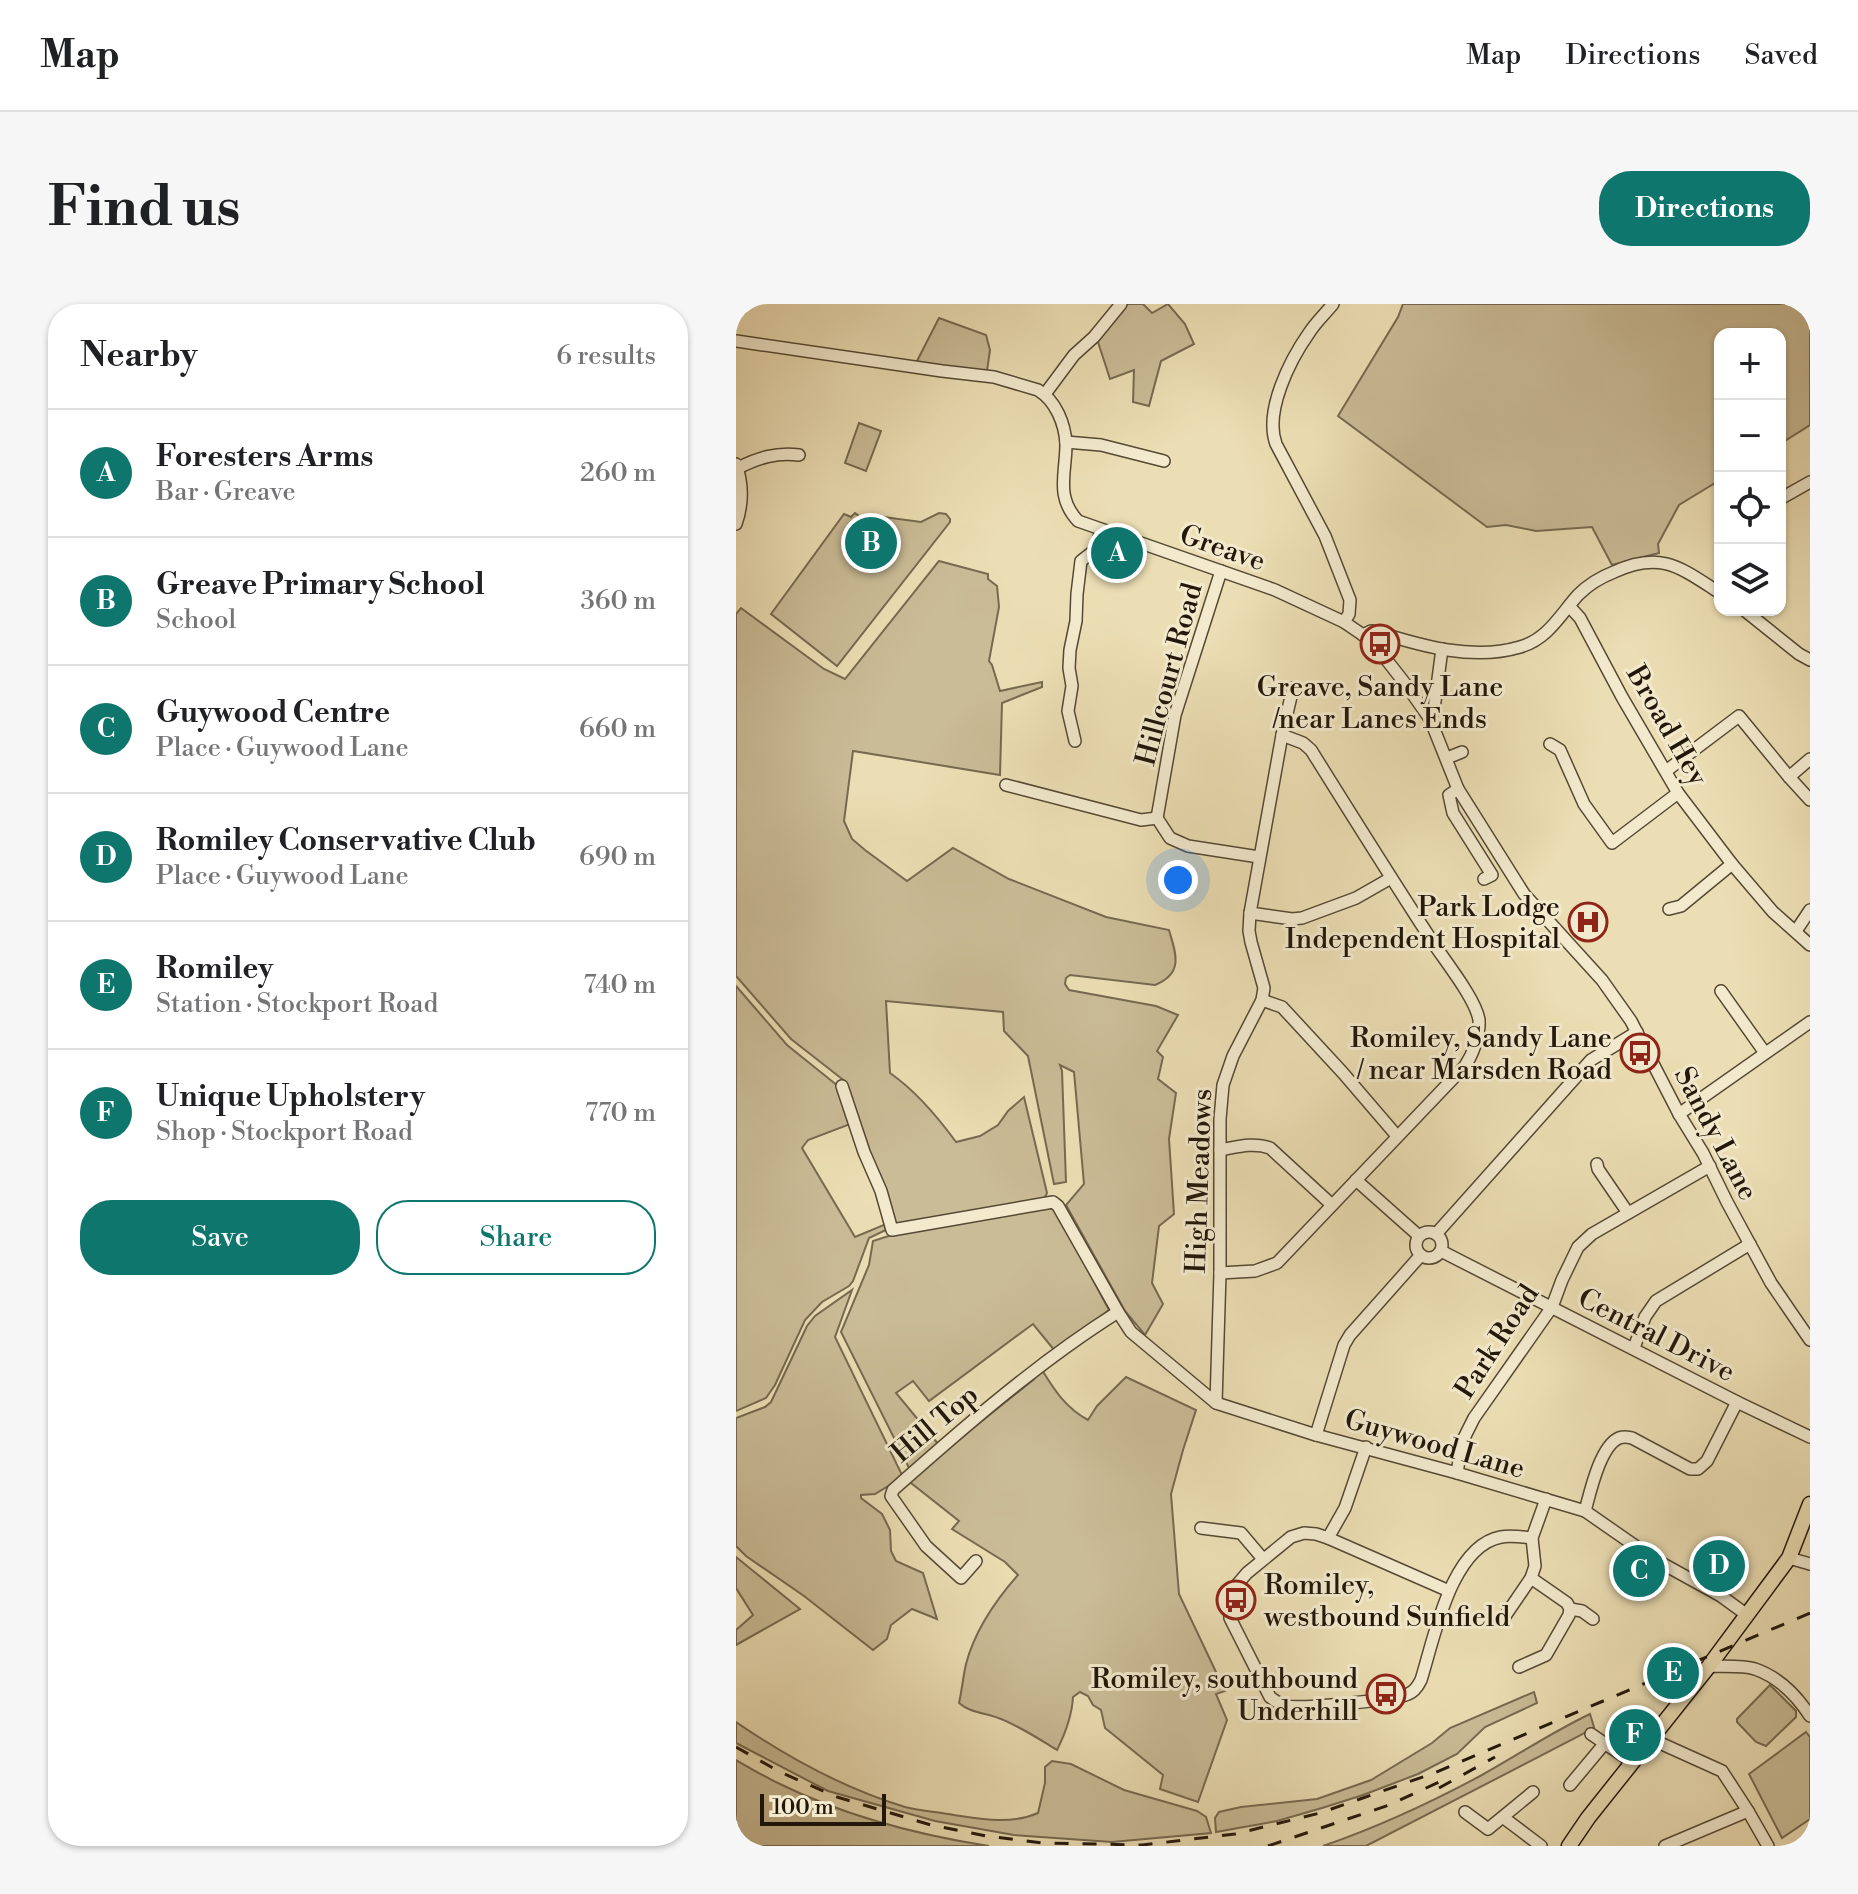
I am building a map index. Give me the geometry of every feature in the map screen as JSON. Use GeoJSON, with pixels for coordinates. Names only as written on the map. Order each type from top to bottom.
{"type":"FeatureCollection","features":[{"type":"Feature","properties":{"kind":"main road"},"geometry":{"type":"LineString","coordinates":[[1569,1846],[1789,1558],[1810,1504]]}},
{"type":"Feature","properties":{"kind":"street"},"geometry":{"type":"LineString","coordinates":[[736,341],[994,377],[1029,386],[1045,394],[1074,355],[1096,335],[1121,304]]}},
{"type":"Feature","properties":{"kind":"street"},"geometry":{"type":"LineString","coordinates":[[1333,304],[1308,334],[1290,367],[1277,396],[1272,430],[1276,444],[1325,536],[1350,600],[1349,614],[1344,622]]}},
{"type":"Feature","properties":{"kind":"street","name":"Greave"},"geometry":{"type":"LineString","coordinates":[[1045,394],[1060,416],[1066,442],[1063,476],[1066,504],[1078,521],[1275,590],[1344,622]]}},
{"type":"Feature","properties":{"kind":"street"},"geometry":{"type":"LineString","coordinates":[[1066,442],[1101,445],[1164,461]]}},
{"type":"Feature","properties":{"kind":"street"},"geometry":{"type":"LineString","coordinates":[[736,524],[742,496],[737,466],[778,454],[799,455]]}},
{"type":"Feature","properties":{"kind":"street"},"geometry":{"type":"LineString","coordinates":[[1786,496],[1810,482]]}},
{"type":"Feature","properties":{"kind":"street"},"geometry":{"type":"LineString","coordinates":[[1075,741],[1068,711],[1072,686],[1069,668],[1081,561],[1095,550],[1101,531]]}},
{"type":"Feature","properties":{"kind":"street"},"geometry":{"type":"LineString","coordinates":[[1363,635],[1371,631],[1442,649],[1490,653],[1523,646],[1548,632],[1588,586],[1625,566],[1649,561],[1676,566],[1714,589]]}},
{"type":"Feature","properties":{"kind":"street","name":"Hillcourt Road"},"geometry":{"type":"LineString","coordinates":[[1157,818],[1175,715],[1221,571]]}},
{"type":"Feature","properties":{"kind":"street","name":"Broad Hey"},"geometry":{"type":"LineString","coordinates":[[1570,607],[1580,618],[1678,793],[1773,912],[1810,945]]}},
{"type":"Feature","properties":{"kind":"street"},"geometry":{"type":"LineString","coordinates":[[1753,616],[1810,660]]}},
{"type":"Feature","properties":{"kind":"street","name":"Sandy Lane"},"geometry":{"type":"LineString","coordinates":[[1344,622],[1363,635],[1387,659],[1432,714],[1461,794],[1524,894],[1621,1004],[1771,1283],[1810,1340]]}},
{"type":"Feature","properties":{"kind":"street"},"geometry":{"type":"LineString","coordinates":[[1432,714],[1442,649]]}},
{"type":"Feature","properties":{"kind":"street"},"geometry":{"type":"LineString","coordinates":[[1293,688],[1250,913],[1251,942],[1262,973],[1262,1000],[1282,1007],[1397,1136]]}},
{"type":"Feature","properties":{"kind":"street"},"geometry":{"type":"LineString","coordinates":[[1666,771],[1739,716],[1810,800]]}},
{"type":"Feature","properties":{"kind":"street"},"geometry":{"type":"LineString","coordinates":[[1220,1273],[1255,1271],[1277,1263],[1465,1066],[1471,1057],[1479,1020],[1466,992],[1311,750],[1303,743],[1282,735]]}},
{"type":"Feature","properties":{"kind":"street"},"geometry":{"type":"LineString","coordinates":[[1550,744],[1560,750],[1584,804],[1615,847],[1678,793]]}},
{"type":"Feature","properties":{"kind":"street"},"geometry":{"type":"LineString","coordinates":[[1447,758],[1462,752]]}},
{"type":"Feature","properties":{"kind":"street"},"geometry":{"type":"LineString","coordinates":[[1789,777],[1810,759]]}},
{"type":"Feature","properties":{"kind":"street"},"geometry":{"type":"LineString","coordinates":[[1006,785],[1141,820],[1157,818],[1170,838],[1188,846],[1259,857]]}},
{"type":"Feature","properties":{"kind":"street"},"geometry":{"type":"LineString","coordinates":[[1461,794],[1449,795],[1453,813],[1492,875],[1484,879]]}},
{"type":"Feature","properties":{"kind":"street"},"geometry":{"type":"LineString","coordinates":[[1669,909],[1681,906],[1732,864]]}},
{"type":"Feature","properties":{"kind":"street"},"geometry":{"type":"LineString","coordinates":[[1250,913],[1302,918],[1356,898],[1391,878]]}},
{"type":"Feature","properties":{"kind":"street"},"geometry":{"type":"LineString","coordinates":[[1796,931],[1810,910]]}},
{"type":"Feature","properties":{"kind":"street"},"geometry":{"type":"LineString","coordinates":[[1721,991],[1765,1053]]}},
{"type":"Feature","properties":{"kind":"street","name":"High Meadows"},"geometry":{"type":"LineString","coordinates":[[1216,1403],[1223,1085],[1226,1072],[1262,1000]]}},
{"type":"Feature","properties":{"kind":"street"},"geometry":{"type":"LineString","coordinates":[[1679,1114],[1810,1022]]}},
{"type":"Feature","properties":{"kind":"street"},"geometry":{"type":"LineString","coordinates":[[1436,1234],[1591,1060],[1637,1032]]}},
{"type":"Feature","properties":{"kind":"street","name":"Guywood Lane"},"geometry":{"type":"LineString","coordinates":[[842,1086],[881,1191],[892,1230],[1053,1202],[1131,1332],[1216,1403],[1316,1435],[1585,1511],[1654,1559],[1721,1596],[1747,1615]]}},
{"type":"Feature","properties":{"kind":"street"},"geometry":{"type":"LineString","coordinates":[[1220,1150],[1251,1144],[1270,1148],[1332,1205]]}},
{"type":"Feature","properties":{"kind":"street"},"geometry":{"type":"LineString","coordinates":[[1597,1164],[1628,1213]]}},
{"type":"Feature","properties":{"kind":"street","name":"Park Road"},"geometry":{"type":"LineString","coordinates":[[1457,1473],[1462,1442],[1474,1418],[1552,1307],[1578,1247],[1592,1234],[1710,1166]]}},
{"type":"Feature","properties":{"kind":"street"},"geometry":{"type":"LineString","coordinates":[[1356,1180],[1419,1236]]}},
{"type":"Feature","properties":{"kind":"street"},"geometry":{"type":"LineString","coordinates":[[1427,1232],[1436,1234],[1442,1241],[1441,1251],[1431,1257],[1421,1255],[1416,1246],[1419,1236],[1427,1232]]}},
{"type":"Feature","properties":{"kind":"street"},"geometry":{"type":"LineString","coordinates":[[1634,1348],[1645,1317],[1656,1301],[1750,1244]]}},
{"type":"Feature","properties":{"kind":"street","name":"Central Drive"},"geometry":{"type":"LineString","coordinates":[[1441,1251],[1810,1437]]}},
{"type":"Feature","properties":{"kind":"street"},"geometry":{"type":"LineString","coordinates":[[1316,1435],[1344,1345],[1421,1255]]}},
{"type":"Feature","properties":{"kind":"street","name":"Hill Top"},"geometry":{"type":"LineString","coordinates":[[976,1561],[961,1578],[926,1546],[891,1496],[893,1490],[1051,1358],[1118,1312]]}},
{"type":"Feature","properties":{"kind":"street"},"geometry":{"type":"LineString","coordinates":[[1585,1511],[1600,1463],[1609,1446],[1618,1438],[1632,1438],[1690,1469],[1698,1469],[1707,1461],[1737,1402]]}},
{"type":"Feature","properties":{"kind":"street"},"geometry":{"type":"LineString","coordinates":[[1328,1538],[1345,1508],[1366,1447]]}},
{"type":"Feature","properties":{"kind":"street"},"geometry":{"type":"LineString","coordinates":[[1503,1619],[1531,1578],[1535,1566],[1532,1538],[1546,1499]]}},
{"type":"Feature","properties":{"kind":"street"},"geometry":{"type":"LineString","coordinates":[[1201,1528],[1241,1533],[1263,1559]]}},
{"type":"Feature","properties":{"kind":"street"},"geometry":{"type":"LineString","coordinates":[[1449,1591],[1328,1538],[1304,1533],[1291,1537],[1247,1573],[1229,1598],[1230,1618],[1270,1697],[1278,1703],[1292,1707],[1407,1695],[1416,1689],[1421,1680],[1449,1591],[1460,1568],[1475,1549],[1504,1537],[1532,1538]]}},
{"type":"Feature","properties":{"kind":"street"},"geometry":{"type":"LineString","coordinates":[[1789,1558],[1810,1564]]}},
{"type":"Feature","properties":{"kind":"street"},"geometry":{"type":"LineString","coordinates":[[1519,1667],[1546,1655],[1570,1609],[1567,1603],[1531,1578]]}},
{"type":"Feature","properties":{"kind":"street"},"geometry":{"type":"LineString","coordinates":[[1570,1609],[1582,1611],[1593,1619]]}},
{"type":"Feature","properties":{"kind":"street"},"geometry":{"type":"LineString","coordinates":[[1709,1666],[1754,1668],[1798,1698],[1810,1716]]}},
{"type":"Feature","properties":{"kind":"street"},"geometry":{"type":"LineString","coordinates":[[1591,1734],[1632,1762]]}},
{"type":"Feature","properties":{"kind":"street"},"geometry":{"type":"LineString","coordinates":[[1651,1739],[1722,1771],[1768,1846]]}},
{"type":"Feature","properties":{"kind":"street"},"geometry":{"type":"LineString","coordinates":[[1570,1785],[1605,1743]]}},
{"type":"Feature","properties":{"kind":"street"},"geometry":{"type":"LineString","coordinates":[[1465,1812],[1488,1829],[1533,1792]]}},
{"type":"Feature","properties":{"kind":"street"},"geometry":{"type":"LineString","coordinates":[[1665,1846],[1693,1841],[1748,1811]]}},
{"type":"Feature","properties":{"kind":"street"},"geometry":{"type":"LineString","coordinates":[[1504,1818],[1541,1846]]}},
{"type":"Feature","properties":{"kind":"shaded area"},"geometry":{"type":"Polygon","coordinates":[[[1124,304],[1143,304],[1152,313],[1168,304],[1185,324],[1194,344],[1161,361],[1149,406],[1133,402],[1134,370],[1110,379],[1097,339],[1124,304]]]}},
{"type":"Feature","properties":{"kind":"shaded area"},"geometry":{"type":"Polygon","coordinates":[[[1403,304],[1810,304],[1810,425],[1786,440],[1786,328],[1714,328],[1714,484],[1679,505],[1658,544],[1659,553],[1612,565],[1592,527],[1536,531],[1506,525],[1487,527],[1338,416],[1403,304]]]}},
{"type":"Feature","properties":{"kind":"shaded area"},"geometry":{"type":"Polygon","coordinates":[[[939,318],[986,335],[990,350],[987,371],[916,363],[939,318]]]}},
{"type":"Feature","properties":{"kind":"shaded area"},"geometry":{"type":"Polygon","coordinates":[[[859,423],[881,431],[866,471],[845,463],[859,423]]]}},
{"type":"Feature","properties":{"kind":"shaded area"},"geometry":{"type":"Polygon","coordinates":[[[855,513],[863,519],[876,516],[921,522],[939,513],[946,514],[950,522],[837,666],[771,614],[844,514],[851,517],[855,513]]]}},
{"type":"Feature","properties":{"kind":"shaded area"},"geometry":{"type":"Polygon","coordinates":[[[939,561],[988,574],[988,579],[997,586],[999,607],[989,661],[1000,691],[1042,682],[1042,687],[1002,703],[1000,775],[853,751],[844,821],[852,839],[907,881],[953,848],[1009,879],[1106,917],[1169,930],[1176,962],[1170,975],[1155,985],[1070,975],[1065,984],[1069,990],[1156,1006],[1178,1015],[1157,1051],[1163,1057],[1158,1079],[1176,1093],[1169,1139],[1174,1214],[1159,1226],[1152,1283],[1163,1304],[1145,1335],[1125,1311],[1066,1205],[1084,1184],[1074,1072],[1060,1065],[1066,1182],[1054,1184],[1028,1056],[1004,1031],[1003,1012],[886,1001],[890,1073],[926,1104],[956,1142],[980,1136],[998,1125],[1024,1097],[1047,1193],[1043,1201],[895,1225],[846,1082],[791,1039],[736,976],[736,614],[741,608],[824,669],[845,679],[939,561]]]}},
{"type":"Feature","properties":{"kind":"shaded area"},"geometry":{"type":"Polygon","coordinates":[[[736,986],[787,1045],[838,1086],[853,1123],[808,1140],[802,1148],[855,1237],[886,1224],[888,1229],[869,1238],[849,1286],[822,1302],[805,1320],[766,1398],[736,1411],[736,986]]]}},
{"type":"Feature","properties":{"kind":"shaded area"},"geometry":{"type":"Polygon","coordinates":[[[1051,1206],[1109,1310],[1055,1351],[1033,1324],[929,1401],[913,1381],[896,1393],[939,1445],[910,1470],[841,1332],[869,1265],[873,1241],[898,1233],[1051,1206]]]}},
{"type":"Feature","properties":{"kind":"shaded area"},"geometry":{"type":"Polygon","coordinates":[[[852,1290],[835,1337],[903,1477],[875,1494],[861,1495],[861,1498],[882,1514],[890,1530],[891,1551],[896,1561],[923,1573],[937,1619],[912,1609],[891,1625],[887,1639],[873,1650],[736,1546],[736,1418],[771,1402],[807,1326],[815,1316],[852,1290]]]}},
{"type":"Feature","properties":{"kind":"shaded area"},"geometry":{"type":"Polygon","coordinates":[[[1042,1370],[1067,1404],[1088,1420],[1097,1406],[1126,1377],[1196,1410],[1171,1494],[1179,1594],[1225,1691],[1216,1694],[1227,1720],[1198,1802],[1160,1789],[1163,1775],[1105,1728],[1101,1710],[1080,1692],[1073,1697],[1068,1724],[1057,1750],[1008,1722],[959,1703],[966,1664],[980,1628],[1018,1575],[1005,1562],[952,1529],[959,1521],[911,1483],[911,1478],[1042,1370]]]}},
{"type":"Feature","properties":{"kind":"shaded area"},"geometry":{"type":"Polygon","coordinates":[[[736,1557],[800,1609],[736,1645],[736,1630],[753,1615],[736,1588],[736,1557]]]}},
{"type":"Feature","properties":{"kind":"shaded area"},"geometry":{"type":"Polygon","coordinates":[[[1770,1685],[1796,1711],[1796,1717],[1766,1746],[1756,1742],[1737,1719],[1770,1685]]]}},
{"type":"Feature","properties":{"kind":"shaded area"},"geometry":{"type":"Polygon","coordinates":[[[1534,1692],[1537,1703],[1485,1727],[1457,1754],[1418,1774],[1363,1795],[1277,1821],[1216,1832],[1215,1818],[1219,1812],[1317,1799],[1371,1780],[1432,1743],[1450,1728],[1534,1692]]]}},
{"type":"Feature","properties":{"kind":"shaded area"},"geometry":{"type":"Polygon","coordinates":[[[1590,1714],[1594,1727],[1581,1735],[1366,1846],[1323,1846],[1384,1823],[1443,1795],[1590,1714]]]}},
{"type":"Feature","properties":{"kind":"shaded area"},"geometry":{"type":"Polygon","coordinates":[[[736,1722],[818,1771],[905,1807],[985,1819],[1028,1817],[1038,1813],[1045,1783],[1045,1767],[1052,1761],[1071,1764],[1124,1790],[1197,1811],[1206,1817],[1211,1833],[1112,1842],[1014,1835],[935,1821],[828,1791],[736,1743],[736,1722]]]}},
{"type":"Feature","properties":{"kind":"shaded area"},"geometry":{"type":"Polygon","coordinates":[[[1806,1732],[1810,1737],[1810,1819],[1782,1838],[1749,1774],[1806,1732]]]}},
{"type":"Feature","properties":{"kind":"shaded area"},"geometry":{"type":"Polygon","coordinates":[[[736,1760],[805,1795],[856,1815],[909,1830],[989,1846],[747,1846],[736,1836],[736,1760]]]}},
{"type":"Feature","properties":{"kind":"railway"},"geometry":{"type":"LineString","coordinates":[[736,1747],[780,1772],[837,1797],[931,1825],[986,1836],[1043,1843],[1142,1845],[1235,1834],[1320,1813],[1434,1773],[1810,1613]]}},
{"type":"Feature","properties":{"kind":"railway"},"geometry":{"type":"LineString","coordinates":[[1439,1788],[1495,1757]]}},
{"type":"Feature","properties":{"kind":"railway"},"geometry":{"type":"LineString","coordinates":[[1268,1846],[1389,1805],[1448,1778]]}},
{"type":"Feature","properties":{"kind":"place","name":"Greave Primary School"},"geometry":{"type":"Point","coordinates":[871,543]}},
{"type":"Feature","properties":{"kind":"place","name":"Foresters Arms"},"geometry":{"type":"Point","coordinates":[1117,553]}},
{"type":"Feature","properties":{"kind":"place","name":"Greave, Sandy Lane /near Lanes Ends"},"geometry":{"type":"Point","coordinates":[1380,644]}},
{"type":"Feature","properties":{"kind":"place","name":"Park Lodge Independent Hospital"},"geometry":{"type":"Point","coordinates":[1588,922]}},
{"type":"Feature","properties":{"kind":"place","name":"Romiley, Sandy Lane / near Marsden Road"},"geometry":{"type":"Point","coordinates":[1640,1053]}},
{"type":"Feature","properties":{"kind":"place","name":"Romiley Conservative Club"},"geometry":{"type":"Point","coordinates":[1719,1566]}},
{"type":"Feature","properties":{"kind":"place","name":"Guywood Centre"},"geometry":{"type":"Point","coordinates":[1639,1571]}},
{"type":"Feature","properties":{"kind":"place","name":"Romiley, westbound Sunfield"},"geometry":{"type":"Point","coordinates":[1236,1600]}},
{"type":"Feature","properties":{"kind":"place","name":"Romiley"},"geometry":{"type":"Point","coordinates":[1673,1673]}},
{"type":"Feature","properties":{"kind":"place","name":"Romiley, southbound Underhill"},"geometry":{"type":"Point","coordinates":[1386,1694]}},
{"type":"Feature","properties":{"kind":"place","name":"Unique Upholstery"},"geometry":{"type":"Point","coordinates":[1635,1735]}}]}
